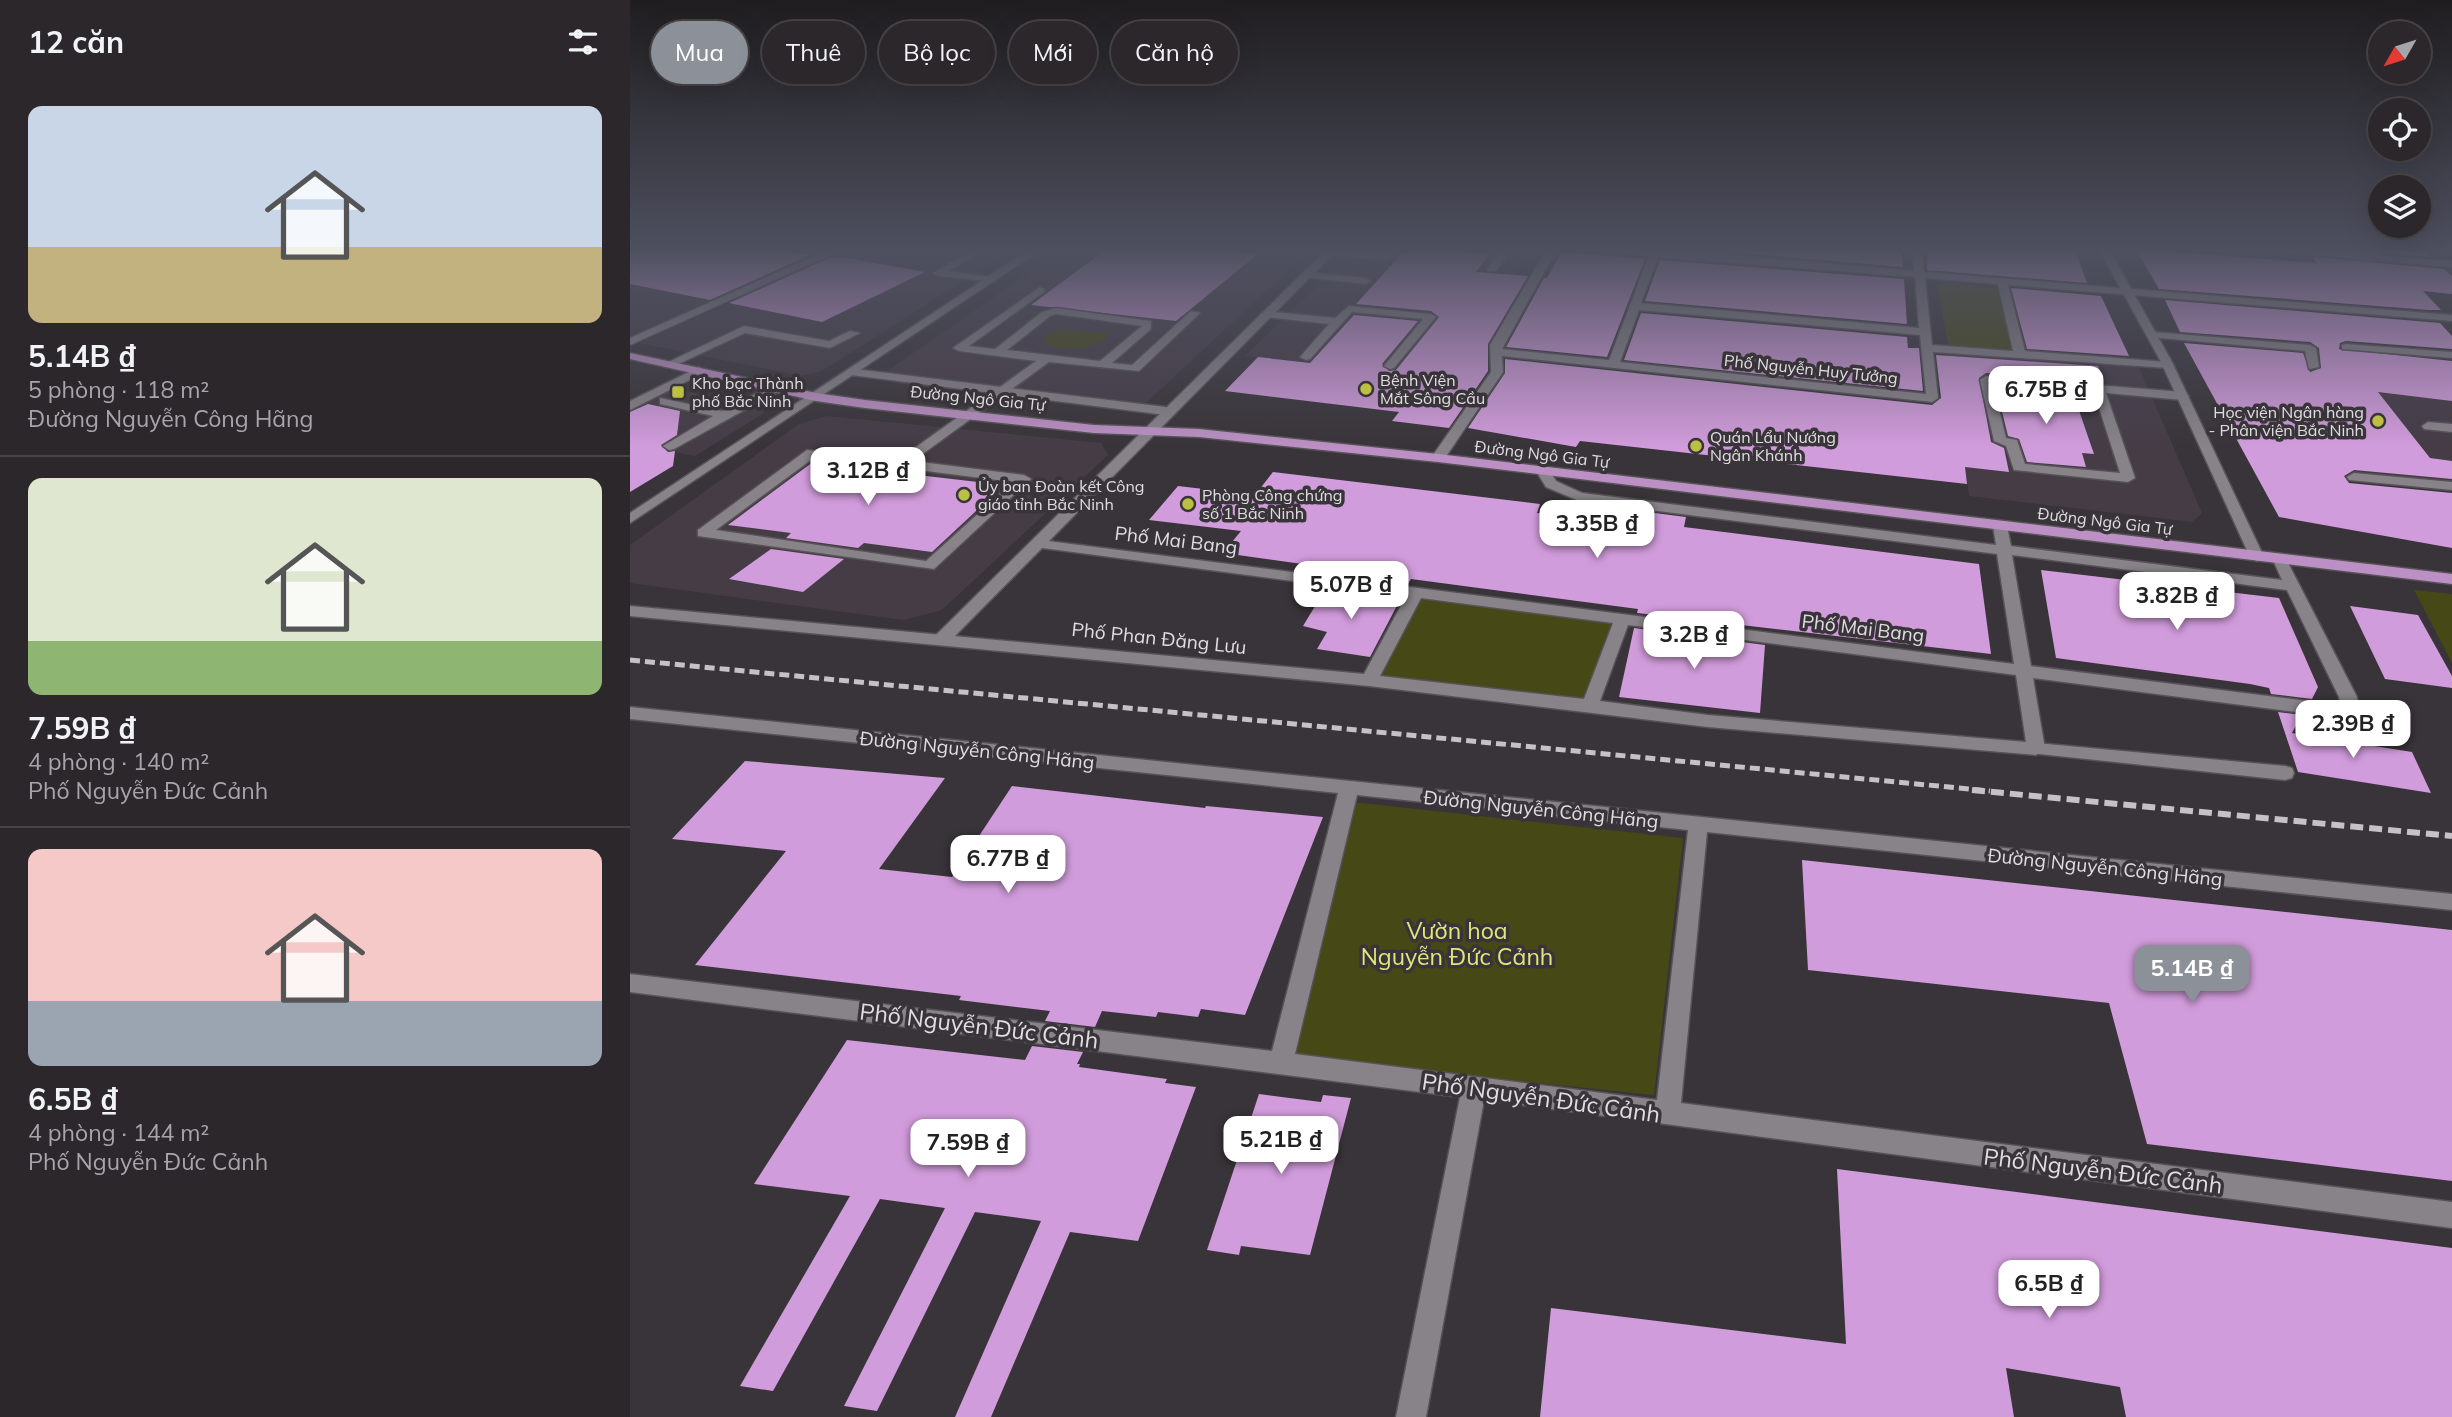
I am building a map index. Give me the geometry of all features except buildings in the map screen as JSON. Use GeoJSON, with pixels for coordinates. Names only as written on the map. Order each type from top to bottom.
{"type":"FeatureCollection","features":[{"type":"Feature","properties":{"kind":"main road","name":"Đường Ngô Gia Tự"},"geometry":{"type":"LineString","coordinates":[[630,356],[816,397],[972,415],[1146,432],[1199,433],[1438,458],[2452,579]]}},
{"type":"Feature","properties":{"kind":"street"},"geometry":{"type":"LineString","coordinates":[[630,342],[690,315]]}},
{"type":"Feature","properties":{"kind":"street"},"geometry":{"type":"LineString","coordinates":[[630,519],[940,315]]}},
{"type":"Feature","properties":{"kind":"street"},"geometry":{"type":"LineString","coordinates":[[1005,315],[959,348],[1135,369],[1193,315]]}},
{"type":"Feature","properties":{"kind":"street"},"geometry":{"type":"LineString","coordinates":[[998,352],[1045,315]]}},
{"type":"Feature","properties":{"kind":"street"},"geometry":{"type":"LineString","coordinates":[[1087,315],[1147,323],[1147,327],[1103,365]]}},
{"type":"Feature","properties":{"kind":"street"},"geometry":{"type":"LineString","coordinates":[[943,638],[1040,544],[1146,432],[1265,315]]}},
{"type":"Feature","properties":{"kind":"street"},"geometry":{"type":"LineString","coordinates":[[1276,315],[1338,322]]}},
{"type":"Feature","properties":{"kind":"street"},"geometry":{"type":"LineString","coordinates":[[1306,357],[1344,315]]}},
{"type":"Feature","properties":{"kind":"street"},"geometry":{"type":"LineString","coordinates":[[1390,366],[1431,317],[1412,315]]}},
{"type":"Feature","properties":{"kind":"street"},"geometry":{"type":"LineString","coordinates":[[1438,458],[1497,372],[1496,345],[1513,315]]}},
{"type":"Feature","properties":{"kind":"street"},"geometry":{"type":"LineString","coordinates":[[1613,364],[1632,315]]}},
{"type":"Feature","properties":{"kind":"street"},"geometry":{"type":"LineString","coordinates":[[1737,315],[1927,332]]}},
{"type":"Feature","properties":{"kind":"street","name":"Phố Nguyễn Huy Tưởng"},"geometry":{"type":"LineString","coordinates":[[1496,352],[1932,398],[1925,315]]}},
{"type":"Feature","properties":{"kind":"street"},"geometry":{"type":"LineString","coordinates":[[2010,315],[2020,354]]}},
{"type":"Feature","properties":{"kind":"street"},"geometry":{"type":"LineString","coordinates":[[2143,315],[2257,557]]}},
{"type":"Feature","properties":{"kind":"street"},"geometry":{"type":"LineString","coordinates":[[2429,315],[2452,317]]}},
{"type":"Feature","properties":{"kind":"street"},"geometry":{"type":"LineString","coordinates":[[668,365],[744,329],[830,345],[854,333]]}},
{"type":"Feature","properties":{"kind":"street"},"geometry":{"type":"LineString","coordinates":[[2297,332],[2310,348],[2313,367]]}},
{"type":"Feature","properties":{"kind":"street"},"geometry":{"type":"LineString","coordinates":[[2153,335],[2310,348]]}},
{"type":"Feature","properties":{"kind":"street"},"geometry":{"type":"LineString","coordinates":[[2346,347],[2452,355]]}},
{"type":"Feature","properties":{"kind":"street"},"geometry":{"type":"LineString","coordinates":[[1928,348],[2168,365]]}},
{"type":"Feature","properties":{"kind":"street"},"geometry":{"type":"LineString","coordinates":[[901,464],[1024,479],[929,566],[703,533],[812,453],[901,464],[1047,358]]}},
{"type":"Feature","properties":{"kind":"street"},"geometry":{"type":"LineString","coordinates":[[630,406],[699,371]]}},
{"type":"Feature","properties":{"kind":"street"},"geometry":{"type":"LineString","coordinates":[[855,373],[1167,411]]}},
{"type":"Feature","properties":{"kind":"street"},"geometry":{"type":"LineString","coordinates":[[2099,389],[2128,478],[2019,467],[2012,443],[2000,442],[1986,380],[2087,388],[2099,389],[2183,396]]}},
{"type":"Feature","properties":{"kind":"street"},"geometry":{"type":"LineString","coordinates":[[669,446],[777,387]]}},
{"type":"Feature","properties":{"kind":"street"},"geometry":{"type":"LineString","coordinates":[[664,401],[724,415]]}},
{"type":"Feature","properties":{"kind":"street"},"geometry":{"type":"LineString","coordinates":[[2428,426],[2452,428]]}},
{"type":"Feature","properties":{"kind":"street"},"geometry":{"type":"LineString","coordinates":[[1543,471],[1551,484],[1578,498],[2293,586]]}},
{"type":"Feature","properties":{"kind":"street"},"geometry":{"type":"LineString","coordinates":[[2354,477],[2452,486]]}},
{"type":"Feature","properties":{"kind":"street"},"geometry":{"type":"LineString","coordinates":[[2000,526],[2036,750]]}},
{"type":"Feature","properties":{"kind":"street","name":"Phố Mai Bang"},"geometry":{"type":"LineString","coordinates":[[1040,544],[2021,668],[2343,712],[2350,701],[2280,560]]}},
{"type":"Feature","properties":{"kind":"street"},"geometry":{"type":"LineString","coordinates":[[1369,680],[1416,592]]}},
{"type":"Feature","properties":{"kind":"street","name":"Phố Phan Đăng Lưu"},"geometry":{"type":"LineString","coordinates":[[630,611],[943,638],[1369,680],[1708,720],[2285,773]]}},
{"type":"Feature","properties":{"kind":"street"},"geometry":{"type":"LineString","coordinates":[[1590,706],[1622,619]]}},
{"type":"Feature","properties":{"kind":"street","name":"Đường Nguyễn Công Hãng"},"geometry":{"type":"LineString","coordinates":[[630,713],[1698,826],[2452,902]]}},
{"type":"Feature","properties":{"kind":"street"},"geometry":{"type":"LineString","coordinates":[[1281,1063],[1349,789]]}},
{"type":"Feature","properties":{"kind":"street"},"geometry":{"type":"LineString","coordinates":[[1668,1115],[1698,826]]}},
{"type":"Feature","properties":{"kind":"street","name":"Phố Nguyễn Đức Cảnh"},"geometry":{"type":"LineString","coordinates":[[630,983],[1281,1063],[2452,1216]]}},
{"type":"Feature","properties":{"kind":"street"},"geometry":{"type":"LineString","coordinates":[[1411,1417],[1475,1089]]}},
{"type":"Feature","properties":{"kind":"shaded area"},"geometry":{"type":"Polygon","coordinates":[[[630,315],[682,315],[630,338],[630,315]]]}},
{"type":"Feature","properties":{"kind":"shaded area"},"geometry":{"type":"Polygon","coordinates":[[[702,315],[910,315],[820,372],[801,376],[639,343],[702,315]]]}},
{"type":"Feature","properties":{"kind":"shaded area"},"geometry":{"type":"Polygon","coordinates":[[[968,315],[1240,315],[1145,404],[1129,407],[894,383],[887,379],[886,372],[968,315]]]}},
{"type":"Feature","properties":{"kind":"shaded area"},"geometry":{"type":"Polygon","coordinates":[[[1287,315],[1479,315],[1425,377],[1245,356],[1287,315]]]}},
{"type":"Feature","properties":{"kind":"shaded area"},"geometry":{"type":"Polygon","coordinates":[[[1947,350],[2137,363],[2202,513],[2192,522],[1969,496],[1947,350]]]}},
{"type":"Feature","properties":{"kind":"shaded area","name":"Học viện Ngân hàng - Phân viện Bắc Ninh"},"geometry":{"type":"Polygon","coordinates":[[[2316,350],[2452,376],[2452,490],[2359,481],[2339,475],[2337,368],[2318,364],[2316,350]]]}},
{"type":"Feature","properties":{"kind":"shaded area"},"geometry":{"type":"Polygon","coordinates":[[[669,389],[753,403],[761,406],[764,413],[695,456],[630,443],[630,408],[669,389]]]}},
{"type":"Feature","properties":{"kind":"shaded area"},"geometry":{"type":"Polygon","coordinates":[[[827,416],[1101,443],[1108,455],[942,610],[903,620],[630,583],[630,545],[799,424],[827,416]]]}},
{"type":"Feature","properties":{"kind":"green space"},"geometry":{"type":"Polygon","coordinates":[[[1943,315],[2007,315],[2016,351],[1949,348],[1943,315]]]}},
{"type":"Feature","properties":{"kind":"green space"},"geometry":{"type":"Polygon","coordinates":[[[1055,329],[1110,334],[1089,346],[1065,349],[1049,346],[1044,338],[1055,329]]]}},
{"type":"Feature","properties":{"kind":"green space"},"geometry":{"type":"Polygon","coordinates":[[[2414,590],[2452,594],[2452,663],[2414,590]]]}},
{"type":"Feature","properties":{"kind":"green space"},"geometry":{"type":"Polygon","coordinates":[[[1415,596],[1612,623],[1586,700],[1380,675],[1415,596]]]}},
{"type":"Feature","properties":{"kind":"green space","name":"Vườn hoa Nguyễn Đức Cảnh"},"geometry":{"type":"Polygon","coordinates":[[[1352,802],[1683,838],[1654,1095],[1289,1057],[1352,802]]]}},
{"type":"Feature","properties":{"kind":"railway"},"geometry":{"type":"LineString","coordinates":[[630,660],[1990,791]]}},
{"type":"Feature","properties":{"kind":"railway"},"geometry":{"type":"LineString","coordinates":[[1972,790],[2452,836]]}},
{"type":"Feature","properties":{"kind":"place","name":"Bệnh Viện Mắt Sông Cầu"},"geometry":{"type":"Point","coordinates":[1366,389]}},
{"type":"Feature","properties":{"kind":"place","name":"Kho bạc Thành phố Bắc Ninh"},"geometry":{"type":"Point","coordinates":[678,392]}},
{"type":"Feature","properties":{"kind":"place","name":"Học viện Ngân hàng - Phân viện Bắc Ninh"},"geometry":{"type":"Point","coordinates":[2378,421]}},
{"type":"Feature","properties":{"kind":"place","name":"Quán Lẩu Nướng Ngân Khánh"},"geometry":{"type":"Point","coordinates":[1696,446]}},
{"type":"Feature","properties":{"kind":"place","name":"Ủy ban Đoàn kết Công giáo tỉnh Bắc Ninh"},"geometry":{"type":"Point","coordinates":[964,495]}},
{"type":"Feature","properties":{"kind":"place","name":"Phòng Công chứng số 1 Bắc Ninh"},"geometry":{"type":"Point","coordinates":[1188,504]}}]}
